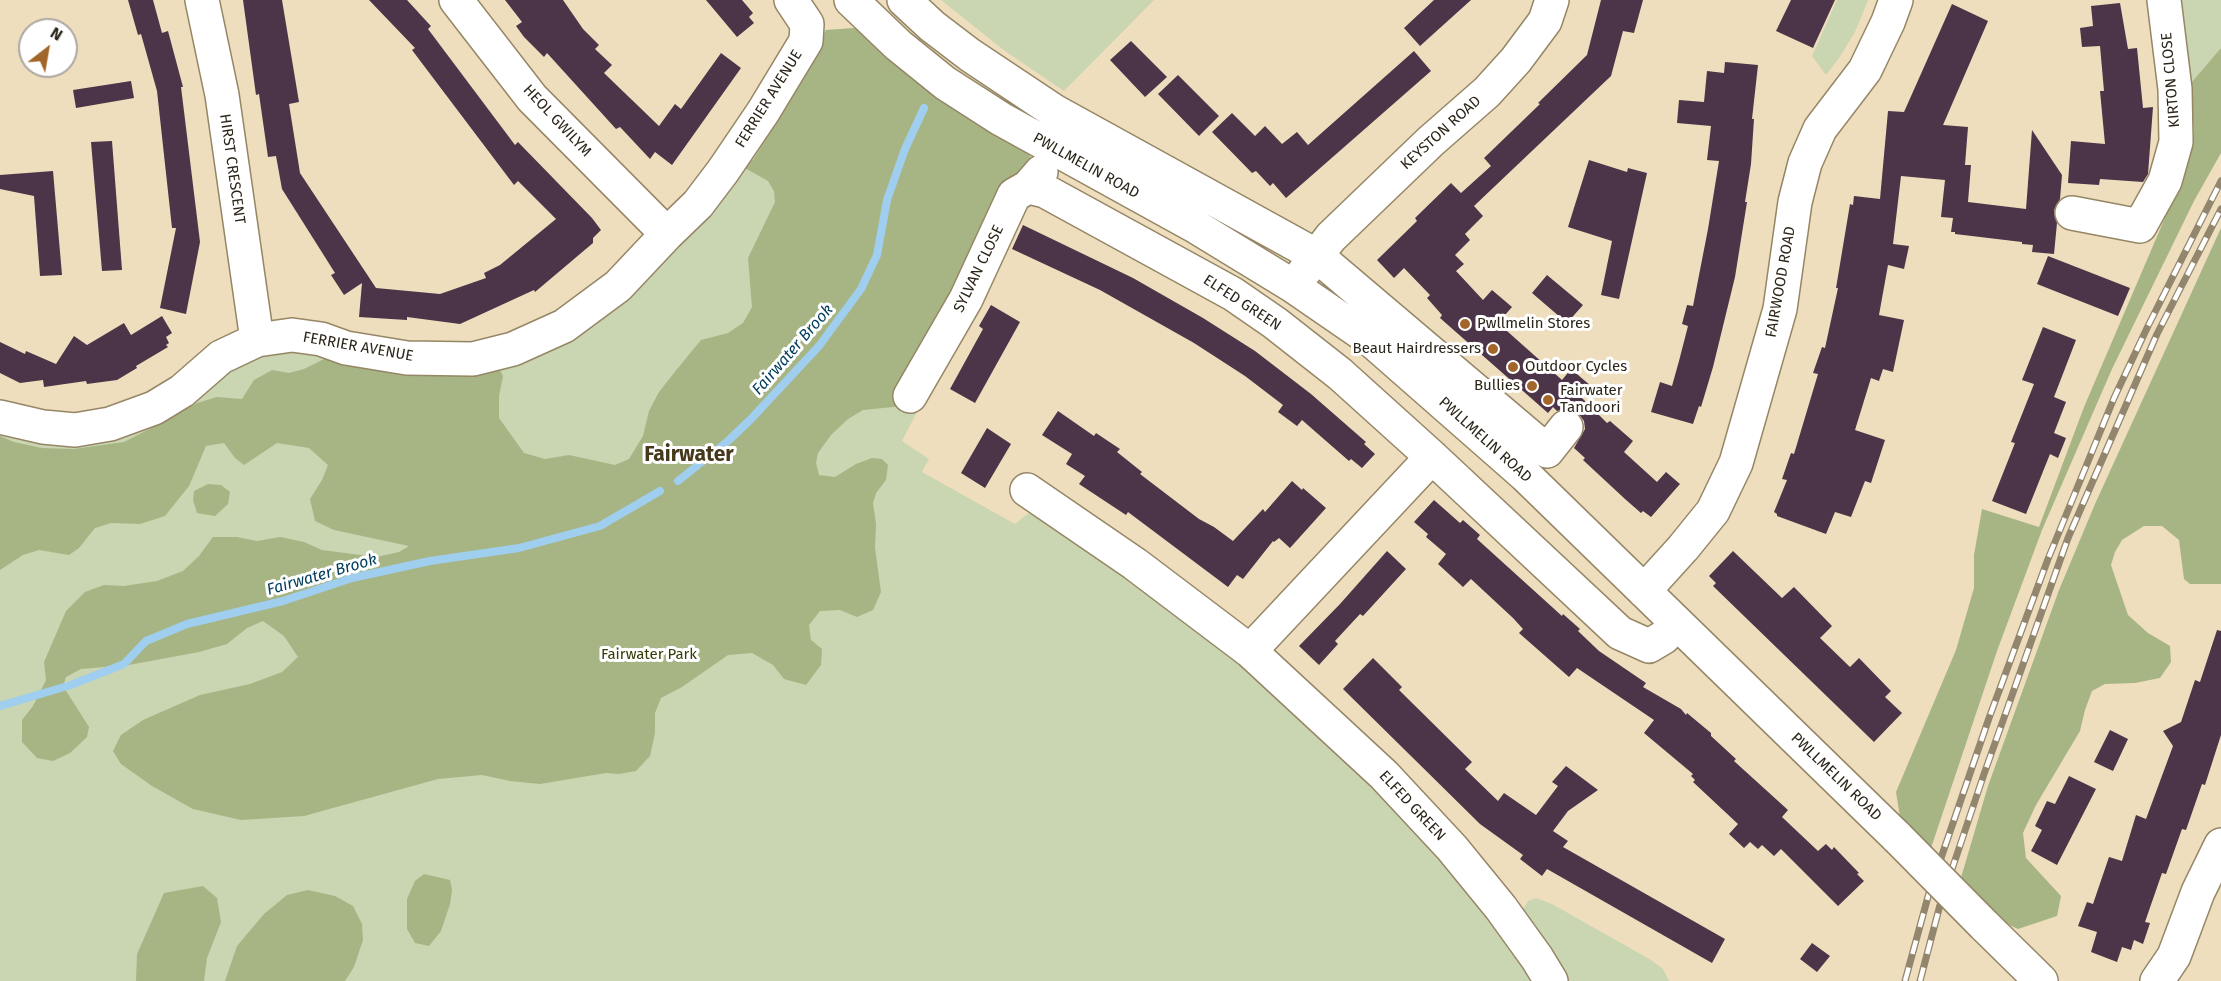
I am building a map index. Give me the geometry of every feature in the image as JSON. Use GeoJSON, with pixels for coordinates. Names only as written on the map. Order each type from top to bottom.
{"type":"FeatureCollection","features":[{"type":"Feature","properties":{"kind":"street","name":"HIRST CRESCENT"},"geometry":{"type":"LineString","coordinates":[[202,0],[222,94],[257,340]]}},
{"type":"Feature","properties":{"kind":"street","name":"HEOL GWILYM"},"geometry":{"type":"LineString","coordinates":[[456,0],[532,98],[667,234]]}},
{"type":"Feature","properties":{"kind":"street","name":"FERRIER AVENUE"},"geometry":{"type":"LineString","coordinates":[[0,417],[43,427],[75,430],[110,424],[154,408],[182,391],[221,357],[257,340],[292,335],[321,339],[346,348],[407,358],[473,359],[504,351],[564,326],[618,286],[698,204],[723,171],[764,112],[806,41],[807,24],[791,0]]}},
{"type":"Feature","properties":{"kind":"street","name":"PWLLMELIN ROAD"},"geometry":{"type":"LineString","coordinates":[[850,0],[898,45],[945,83],[1001,118],[1193,225],[1293,286],[1370,339],[1525,475],[2042,981]]}},
{"type":"Feature","properties":{"kind":"street","name":"PWLLMELIN ROAD"},"geometry":{"type":"LineString","coordinates":[[904,0],[932,26],[970,55],[1054,111],[1317,256],[1547,450],[1566,427]]}},
{"type":"Feature","properties":{"kind":"street","name":"KEYSTON ROAD"},"geometry":{"type":"LineString","coordinates":[[1293,286],[1331,237],[1431,141],[1487,92],[1516,60],[1545,21],[1552,0]]}},
{"type":"Feature","properties":{"kind":"street","name":"FAIRWOOD ROAD"},"geometry":{"type":"LineString","coordinates":[[1644,591],[1713,511],[1736,463],[1780,309],[1795,202],[1804,162],[1820,129],[1865,70],[1896,0]]}},
{"type":"Feature","properties":{"kind":"street","name":"KIRTON CLOSE"},"geometry":{"type":"LineString","coordinates":[[2072,213],[2140,226],[2165,180],[2176,142],[2175,89],[2164,0]]}},
{"type":"Feature","properties":{"kind":"street","name":"SYLVAN CLOSE"},"geometry":{"type":"LineString","coordinates":[[910,396],[966,299],[1014,195],[1028,187],[1044,169],[1054,148]]}},
{"type":"Feature","properties":{"kind":"street","name":"ELFED GREEN"},"geometry":{"type":"LineString","coordinates":[[1028,187],[1045,191],[1233,294],[1275,323],[1340,374],[1620,633],[1649,646],[1664,638],[1676,623]]}},
{"type":"Feature","properties":{"kind":"street"},"geometry":{"type":"LineString","coordinates":[[1250,651],[1432,457]]}},
{"type":"Feature","properties":{"kind":"street","name":"ELFED GREEN"},"geometry":{"type":"LineString","coordinates":[[1027,490],[1136,564],[1250,651],[1384,775],[1452,848],[1513,925],[1551,981]]}},
{"type":"Feature","properties":{"kind":"street"},"geometry":{"type":"LineString","coordinates":[[2157,981],[2174,956],[2198,892],[2221,845]]}},
{"type":"Feature","properties":{"kind":"green space"},"geometry":{"type":"Polygon","coordinates":[[[941,0],[1154,0],[1064,91],[1005,51],[941,0]]]}},
{"type":"Feature","properties":{"kind":"green space"},"geometry":{"type":"Polygon","coordinates":[[[1837,0],[1868,0],[1855,32],[1826,75],[1812,56],[1837,0]]]}},
{"type":"Feature","properties":{"kind":"green space"},"geometry":{"type":"Polygon","coordinates":[[[2164,0],[2221,0],[2221,48],[2191,83],[2164,0]]]}},
{"type":"Feature","properties":{"kind":"green space","name":"Fairwater Park"},"geometry":{"type":"Polygon","coordinates":[[[855,28],[920,406],[902,441],[929,459],[922,472],[1015,524],[1026,515],[1039,510],[1223,639],[1457,868],[1536,981],[0,981],[0,417],[75,430],[257,340],[409,368],[591,308],[817,38],[826,30],[855,28]]]}},
{"type":"Feature","properties":{"kind":"green space"},"geometry":{"type":"Polygon","coordinates":[[[855,28],[910,74],[1025,150],[1033,160],[903,406],[863,410],[848,419],[831,435],[818,453],[816,463],[819,475],[835,477],[856,464],[872,458],[882,459],[888,465],[886,480],[876,493],[873,503],[876,524],[875,548],[881,592],[873,610],[857,617],[840,610],[820,611],[809,625],[811,640],[822,649],[821,665],[806,685],[784,679],[773,665],[752,653],[728,655],[682,687],[661,698],[655,713],[655,733],[650,756],[636,771],[619,774],[606,773],[540,784],[482,775],[438,779],[304,816],[241,820],[193,809],[152,786],[121,764],[113,751],[121,735],[143,720],[200,695],[250,684],[282,672],[298,657],[284,636],[263,621],[247,628],[227,644],[199,652],[129,665],[81,669],[66,677],[63,686],[89,727],[87,737],[70,753],[53,761],[37,758],[22,742],[22,720],[33,706],[46,680],[44,662],[66,611],[85,592],[104,585],[124,586],[157,581],[183,571],[199,556],[213,537],[237,537],[257,541],[280,537],[304,542],[322,550],[376,557],[399,552],[409,546],[334,530],[315,521],[310,499],[328,465],[309,448],[277,443],[244,465],[235,458],[224,443],[206,446],[189,486],[165,516],[140,524],[111,523],[95,528],[79,548],[69,555],[39,550],[23,555],[0,570],[0,436],[14,442],[42,448],[74,449],[124,442],[197,403],[217,397],[242,399],[254,380],[272,370],[289,373],[304,369],[346,348],[497,364],[503,376],[499,396],[499,418],[524,453],[545,459],[569,455],[615,465],[629,459],[643,436],[649,411],[659,392],[678,368],[701,340],[728,333],[743,323],[752,307],[748,258],[775,202],[774,191],[768,181],[743,167],[753,160],[777,121],[826,30],[855,28]]]}},
{"type":"Feature","properties":{"kind":"green space"},"geometry":{"type":"Polygon","coordinates":[[[2221,48],[2221,153],[2194,201],[2112,369],[2042,530],[1997,651],[1930,851],[1900,817],[1896,792],[1956,650],[1974,588],[1974,555],[1982,509],[2039,527],[2084,407],[2185,171],[2194,135],[2191,83],[2221,48]]]}},
{"type":"Feature","properties":{"kind":"green space"},"geometry":{"type":"Polygon","coordinates":[[[2221,228],[2221,584],[2190,584],[2184,579],[2179,540],[2162,526],[2144,526],[2122,540],[2111,565],[2128,615],[2148,633],[2170,646],[2171,662],[2160,678],[2135,683],[2105,684],[2092,691],[2080,731],[2036,805],[2023,833],[2026,858],[2061,896],[2057,916],[2018,929],[1994,918],[1960,881],[1988,786],[2059,590],[2095,504],[2221,228]]]}},
{"type":"Feature","properties":{"kind":"green space"},"geometry":{"type":"Polygon","coordinates":[[[208,484],[221,485],[230,492],[228,504],[215,516],[197,513],[193,500],[194,491],[208,484]]]}},
{"type":"Feature","properties":{"kind":"green space"},"geometry":{"type":"Polygon","coordinates":[[[424,874],[450,880],[452,890],[441,931],[429,946],[415,943],[407,929],[407,899],[415,881],[424,874]]]}},
{"type":"Feature","properties":{"kind":"green space"},"geometry":{"type":"Polygon","coordinates":[[[203,886],[217,898],[221,922],[207,958],[204,981],[136,981],[137,954],[164,893],[203,886]]]}},
{"type":"Feature","properties":{"kind":"green space"},"geometry":{"type":"Polygon","coordinates":[[[308,890],[335,896],[353,906],[362,924],[363,940],[354,967],[345,981],[225,981],[237,946],[264,914],[287,895],[308,890]]]}},
{"type":"Feature","properties":{"kind":"green space"},"geometry":{"type":"Polygon","coordinates":[[[1536,898],[1552,904],[1651,960],[1663,969],[1669,981],[1567,981],[1523,909],[1528,901],[1536,898]]]}},
{"type":"Feature","properties":{"kind":"building"},"geometry":{"type":"Polygon","coordinates":[[[128,0],[153,0],[162,33],[168,31],[183,87],[181,87],[200,242],[186,314],[160,308],[176,228],[172,228],[157,91],[141,34],[138,35],[128,0]]]}},
{"type":"Feature","properties":{"kind":"building"},"geometry":{"type":"Polygon","coordinates":[[[243,0],[282,0],[299,102],[289,104],[300,173],[376,288],[440,294],[486,278],[484,273],[500,265],[556,219],[518,181],[514,185],[412,50],[415,48],[369,0],[407,0],[431,26],[428,29],[515,145],[518,142],[601,230],[593,238],[593,243],[535,292],[534,290],[460,324],[407,317],[407,320],[359,317],[362,283],[344,295],[331,275],[335,273],[282,189],[276,156],[268,157],[259,94],[256,95],[243,0]]]}},
{"type":"Feature","properties":{"kind":"building"},"geometry":{"type":"Polygon","coordinates":[[[505,0],[563,0],[583,29],[599,45],[595,49],[612,65],[604,73],[659,126],[675,104],[681,109],[721,53],[741,68],[672,165],[655,152],[650,159],[620,127],[616,129],[547,53],[544,57],[524,37],[516,26],[522,22],[505,0]]]}},
{"type":"Feature","properties":{"kind":"building"},"geometry":{"type":"Polygon","coordinates":[[[706,0],[742,0],[753,13],[749,17],[754,23],[737,37],[706,0]]]}},
{"type":"Feature","properties":{"kind":"building"},"geometry":{"type":"Polygon","coordinates":[[[1434,0],[1471,0],[1420,46],[1404,28],[1434,0]]]}},
{"type":"Feature","properties":{"kind":"building"},"geometry":{"type":"Polygon","coordinates":[[[1601,0],[1643,0],[1634,33],[1623,31],[1611,76],[1474,206],[1483,216],[1465,234],[1470,240],[1455,255],[1464,264],[1456,271],[1483,300],[1492,290],[1512,307],[1498,323],[1562,380],[1571,369],[1591,386],[1581,397],[1607,423],[1610,421],[1633,441],[1624,452],[1657,482],[1666,472],[1680,484],[1651,517],[1643,511],[1641,513],[1625,499],[1583,460],[1585,458],[1574,448],[1585,429],[1584,421],[1578,413],[1568,408],[1557,411],[1553,407],[1548,413],[1440,318],[1442,315],[1427,298],[1430,295],[1404,268],[1394,278],[1377,260],[1417,221],[1415,218],[1451,183],[1461,193],[1491,166],[1484,158],[1587,55],[1601,0]]]}},
{"type":"Feature","properties":{"kind":"building"},"geometry":{"type":"Polygon","coordinates":[[[1791,0],[1835,0],[1813,48],[1776,31],[1791,0]]]}},
{"type":"Feature","properties":{"kind":"building"},"geometry":{"type":"Polygon","coordinates":[[[2120,3],[2128,49],[2137,48],[2143,108],[2153,107],[2148,174],[2143,182],[2100,179],[2099,185],[2068,183],[2071,141],[2105,144],[2100,91],[2104,91],[2100,46],[2082,47],[2080,28],[2093,26],[2091,6],[2120,3]]]}},
{"type":"Feature","properties":{"kind":"building"},"geometry":{"type":"Polygon","coordinates":[[[1952,4],[1988,21],[1943,125],[1968,127],[1965,165],[1971,165],[1968,202],[2026,209],[2032,130],[2062,175],[2060,199],[2054,210],[2057,223],[2054,254],[2032,252],[2033,245],[2022,244],[2022,242],[1951,232],[1953,218],[1941,217],[1945,180],[1901,176],[1893,244],[1909,246],[1904,269],[1888,265],[1879,315],[1904,320],[1893,372],[1883,369],[1879,381],[1871,378],[1855,430],[1885,440],[1871,483],[1865,481],[1851,517],[1835,512],[1826,534],[1777,516],[1774,512],[1787,480],[1782,479],[1791,453],[1794,454],[1818,374],[1813,373],[1822,347],[1825,348],[1838,288],[1836,288],[1850,204],[1853,205],[1854,196],[1880,199],[1888,111],[1904,112],[1952,4]]]}},
{"type":"Feature","properties":{"kind":"building"},"geometry":{"type":"Polygon","coordinates":[[[1131,41],[1167,77],[1145,97],[1110,60],[1131,41]]]}},
{"type":"Feature","properties":{"kind":"building"},"geometry":{"type":"Polygon","coordinates":[[[1414,51],[1431,71],[1286,198],[1273,183],[1270,186],[1256,171],[1252,173],[1212,132],[1232,113],[1255,136],[1265,126],[1282,144],[1297,132],[1308,145],[1414,51]]]}},
{"type":"Feature","properties":{"kind":"building"},"geometry":{"type":"Polygon","coordinates":[[[1725,62],[1758,65],[1752,119],[1754,119],[1751,164],[1735,277],[1713,367],[1701,407],[1699,406],[1693,424],[1651,412],[1660,382],[1672,386],[1679,361],[1688,326],[1682,324],[1687,305],[1693,306],[1719,161],[1707,160],[1711,126],[1677,123],[1679,100],[1704,102],[1707,71],[1724,73],[1725,62]]]}},
{"type":"Feature","properties":{"kind":"building"},"geometry":{"type":"Polygon","coordinates":[[[1178,75],[1219,116],[1199,136],[1158,94],[1178,75]]]}},
{"type":"Feature","properties":{"kind":"building"},"geometry":{"type":"Polygon","coordinates":[[[131,81],[134,98],[76,108],[73,90],[131,81]]]}},
{"type":"Feature","properties":{"kind":"building"},"geometry":{"type":"Polygon","coordinates":[[[112,141],[122,270],[102,271],[91,142],[112,141]]]}},
{"type":"Feature","properties":{"kind":"building"},"geometry":{"type":"Polygon","coordinates":[[[1589,160],[1627,172],[1628,168],[1647,173],[1619,299],[1601,295],[1612,241],[1568,227],[1589,160]]]}},
{"type":"Feature","properties":{"kind":"building"},"geometry":{"type":"Polygon","coordinates":[[[53,171],[62,275],[40,276],[34,196],[0,189],[0,175],[53,171]]]}},
{"type":"Feature","properties":{"kind":"building"},"geometry":{"type":"Polygon","coordinates":[[[1023,225],[1133,278],[1255,351],[1311,394],[1366,442],[1364,444],[1375,454],[1362,468],[1351,459],[1349,461],[1302,420],[1297,426],[1278,412],[1283,405],[1245,376],[1194,343],[1100,290],[1012,249],[1023,225]]]}},
{"type":"Feature","properties":{"kind":"building"},"geometry":{"type":"Polygon","coordinates":[[[2048,256],[2130,288],[2118,316],[2037,284],[2048,256]]]}},
{"type":"Feature","properties":{"kind":"building"},"geometry":{"type":"Polygon","coordinates":[[[1547,275],[1583,305],[1567,323],[1532,293],[1547,275]]]}},
{"type":"Feature","properties":{"kind":"building"},"geometry":{"type":"Polygon","coordinates":[[[991,305],[1020,322],[975,403],[950,389],[983,329],[979,326],[991,305]]]}},
{"type":"Feature","properties":{"kind":"building"},"geometry":{"type":"Polygon","coordinates":[[[162,316],[172,333],[166,337],[168,347],[117,380],[87,384],[86,381],[44,387],[43,380],[20,383],[0,373],[0,342],[25,354],[26,351],[56,364],[74,336],[87,345],[124,323],[131,335],[162,316]]]}},
{"type":"Feature","properties":{"kind":"building"},"geometry":{"type":"Polygon","coordinates":[[[2043,327],[2076,340],[2054,397],[2066,402],[2054,433],[2066,438],[2058,458],[2050,454],[2026,514],[1992,501],[2015,443],[2011,442],[2034,384],[2022,380],[2043,327]]]}},
{"type":"Feature","properties":{"kind":"building"},"geometry":{"type":"Polygon","coordinates":[[[1058,411],[1094,436],[1096,433],[1120,449],[1117,452],[1142,472],[1140,474],[1199,519],[1233,541],[1263,509],[1265,512],[1292,481],[1326,508],[1290,548],[1279,538],[1273,541],[1243,579],[1237,575],[1228,587],[1128,512],[1126,515],[1079,484],[1085,476],[1066,464],[1072,454],[1042,435],[1058,411]]]}},
{"type":"Feature","properties":{"kind":"building"},"geometry":{"type":"Polygon","coordinates":[[[987,428],[1011,444],[985,488],[961,473],[987,428]]]}},
{"type":"Feature","properties":{"kind":"building"},"geometry":{"type":"Polygon","coordinates":[[[1434,500],[1460,523],[1463,520],[1480,535],[1477,539],[1562,616],[1563,614],[1580,629],[1578,631],[1599,651],[1646,683],[1643,687],[1681,709],[1686,715],[1687,713],[1711,733],[1711,736],[1736,759],[1734,761],[1788,810],[1782,817],[1818,851],[1826,844],[1832,850],[1834,847],[1864,881],[1838,906],[1781,849],[1774,856],[1762,845],[1758,849],[1750,842],[1744,848],[1729,834],[1738,824],[1693,782],[1695,780],[1691,776],[1693,774],[1644,733],[1654,720],[1577,668],[1569,677],[1519,633],[1523,629],[1471,579],[1463,587],[1438,564],[1446,554],[1426,537],[1428,534],[1414,522],[1434,500]]]}},
{"type":"Feature","properties":{"kind":"building"},"geometry":{"type":"Polygon","coordinates":[[[1387,551],[1406,569],[1363,616],[1360,614],[1335,641],[1338,644],[1319,665],[1299,646],[1387,551]]]}},
{"type":"Feature","properties":{"kind":"building"},"geometry":{"type":"Polygon","coordinates":[[[1733,551],[1782,598],[1794,587],[1832,626],[1820,638],[1850,667],[1859,658],[1891,691],[1885,697],[1902,713],[1874,742],[1713,586],[1716,583],[1709,576],[1733,551]]]}},
{"type":"Feature","properties":{"kind":"building"},"geometry":{"type":"Polygon","coordinates":[[[2217,630],[2221,631],[2221,735],[2205,785],[2202,784],[2186,830],[2182,829],[2166,874],[2162,873],[2145,922],[2150,923],[2143,944],[2134,940],[2131,950],[2122,947],[2117,962],[2091,952],[2097,932],[2078,926],[2087,902],[2093,904],[2109,857],[2122,861],[2136,815],[2146,819],[2173,746],[2163,731],[2181,722],[2195,680],[2200,682],[2217,630]]]}},
{"type":"Feature","properties":{"kind":"building"},"geometry":{"type":"Polygon","coordinates":[[[1373,658],[1402,687],[1399,690],[1472,762],[1465,769],[1498,801],[1504,793],[1536,815],[1558,786],[1552,782],[1566,766],[1598,790],[1568,811],[1553,831],[1568,841],[1563,847],[1725,939],[1712,963],[1547,869],[1542,876],[1520,859],[1523,855],[1480,824],[1343,689],[1373,658]]]}},
{"type":"Feature","properties":{"kind":"building"},"geometry":{"type":"Polygon","coordinates":[[[2110,730],[2128,739],[2113,771],[2094,762],[2110,730]]]}},
{"type":"Feature","properties":{"kind":"building"},"geometry":{"type":"Polygon","coordinates":[[[2069,776],[2096,789],[2057,865],[2031,851],[2042,830],[2035,826],[2047,801],[2055,804],[2069,776]]]}},
{"type":"Feature","properties":{"kind":"building"},"geometry":{"type":"Polygon","coordinates":[[[1812,943],[1830,956],[1817,972],[1800,959],[1812,943]]]}},
{"type":"Feature","properties":{"kind":"waterway","name":"Fairwater Brook"},"geometry":{"type":"LineString","coordinates":[[678,481],[728,441],[751,419],[819,346],[861,289],[877,255],[887,200],[905,149],[924,108]]}},
{"type":"Feature","properties":{"kind":"waterway","name":"Fairwater Brook"},"geometry":{"type":"LineString","coordinates":[[0,706],[71,685],[124,664],[146,641],[187,624],[283,601],[352,578],[430,561],[519,548],[600,526],[660,491]]}},
{"type":"Feature","properties":{"kind":"railway"},"geometry":{"type":"LineString","coordinates":[[1905,981],[1929,893],[1989,718],[2048,559],[2114,398],[2221,181]]}},
{"type":"Feature","properties":{"kind":"railway"},"geometry":{"type":"LineString","coordinates":[[1920,981],[1940,905],[2068,538],[2157,334],[2221,209]]}},
{"type":"Feature","properties":{"kind":"place","name":"Pwllmelin Stores"},"geometry":{"type":"Point","coordinates":[1465,324]}},
{"type":"Feature","properties":{"kind":"place","name":"Beaut Hairdressers"},"geometry":{"type":"Point","coordinates":[1493,349]}},
{"type":"Feature","properties":{"kind":"place","name":"Outdoor Cycles"},"geometry":{"type":"Point","coordinates":[1513,367]}},
{"type":"Feature","properties":{"kind":"place","name":"Bullies"},"geometry":{"type":"Point","coordinates":[1532,386]}},
{"type":"Feature","properties":{"kind":"place","name":"Fairwater Tandoori"},"geometry":{"type":"Point","coordinates":[1548,400]}},
{"type":"Feature","properties":{"kind":"district","name":"Fairwater"},"geometry":{"type":"Point","coordinates":[689,455]}}]}
